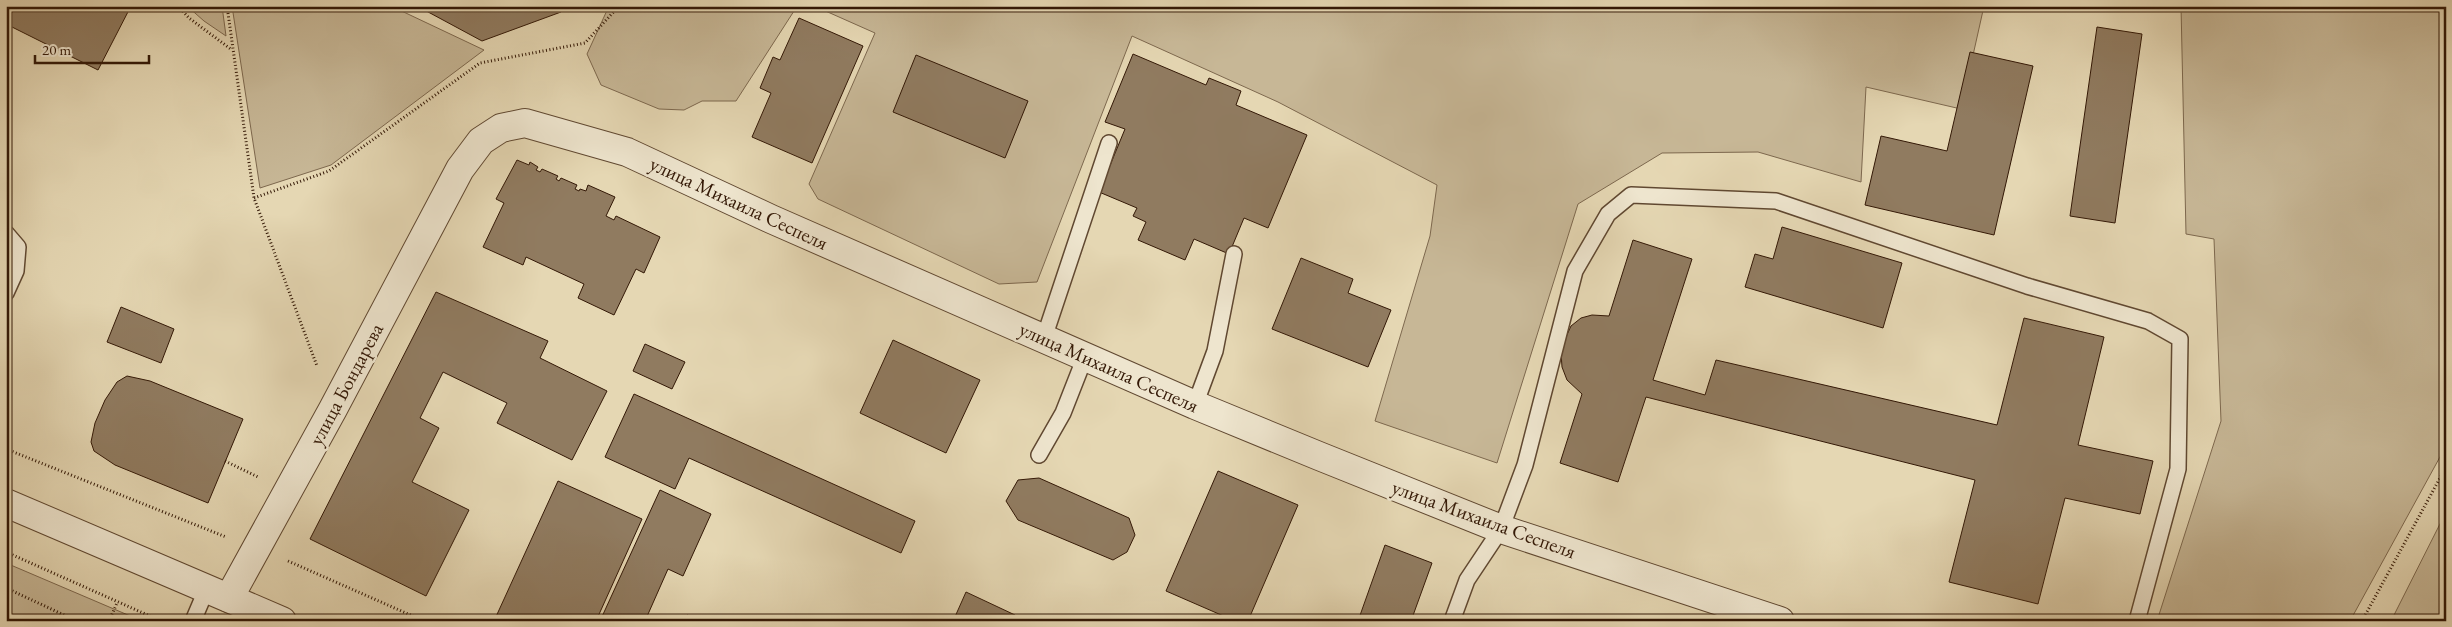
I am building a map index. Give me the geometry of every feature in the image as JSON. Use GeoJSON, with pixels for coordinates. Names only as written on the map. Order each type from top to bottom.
{"type":"FeatureCollection","features":[{"type":"Feature","properties":{"kind":"street","name":"улица Михаила Сеспеля"},"geometry":{"type":"LineString","coordinates":[[460,169],[481,141],[501,128],[526,123],[627,152],[771,219],[1195,405],[1501,528],[1780,621]]}},
{"type":"Feature","properties":{"kind":"street","name":"улица Бондарева"},"geometry":{"type":"LineString","coordinates":[[218,593],[255,548],[333,409],[460,169]]}},
{"type":"Feature","properties":{"kind":"street"},"geometry":{"type":"LineString","coordinates":[[6,503],[282,621]]}},
{"type":"Feature","properties":{"kind":"lane"},"geometry":{"type":"LineString","coordinates":[[1044,338],[1109,143]]}},
{"type":"Feature","properties":{"kind":"lane"},"geometry":{"type":"LineString","coordinates":[[1452,621],[1467,580],[1501,528],[1525,465],[1575,271],[1608,214],[1631,195],[1776,201],[2027,286],[2148,322],[2180,339],[2178,469],[2137,621]]}},
{"type":"Feature","properties":{"kind":"lane"},"geometry":{"type":"LineString","coordinates":[[6,233],[18,247],[16,271],[6,294]]}},
{"type":"Feature","properties":{"kind":"lane"},"geometry":{"type":"LineString","coordinates":[[1195,405],[1215,351],[1234,254]]}},
{"type":"Feature","properties":{"kind":"lane"},"geometry":{"type":"LineString","coordinates":[[1039,455],[1063,413],[1085,357]]}},
{"type":"Feature","properties":{"kind":"lane","name":"улица Бондарева"},"geometry":{"type":"LineString","coordinates":[[193,621],[218,593]]}},
{"type":"Feature","properties":{"kind":"path"},"geometry":{"type":"LineString","coordinates":[[178,6],[189,18],[233,51]]}},
{"type":"Feature","properties":{"kind":"path"},"geometry":{"type":"LineString","coordinates":[[227,6],[254,198],[333,409]]}},
{"type":"Feature","properties":{"kind":"path"},"geometry":{"type":"LineString","coordinates":[[254,198],[329,171],[480,63],[586,43],[619,6]]}},
{"type":"Feature","properties":{"kind":"path"},"geometry":{"type":"LineString","coordinates":[[6,449],[255,548]]}},
{"type":"Feature","properties":{"kind":"path"},"geometry":{"type":"LineString","coordinates":[[2362,621],[2446,467]]}},
{"type":"Feature","properties":{"kind":"path"},"geometry":{"type":"LineString","coordinates":[[6,552],[161,621]]}},
{"type":"Feature","properties":{"kind":"path"},"geometry":{"type":"LineString","coordinates":[[285,560],[424,621]]}},
{"type":"Feature","properties":{"kind":"path"},"geometry":{"type":"LineString","coordinates":[[6,588],[77,621]]}},
{"type":"Feature","properties":{"kind":"path"},"geometry":{"type":"LineString","coordinates":[[109,621],[117,603]]}},
{"type":"Feature","properties":{"kind":"shaded area"},"geometry":{"type":"Polygon","coordinates":[[[187,6],[222,6],[226,36],[204,21],[187,6]]]}},
{"type":"Feature","properties":{"kind":"shaded area"},"geometry":{"type":"Polygon","coordinates":[[[232,6],[391,6],[484,50],[331,165],[260,188],[232,6]]]}},
{"type":"Feature","properties":{"kind":"shaded area"},"geometry":{"type":"Polygon","coordinates":[[[609,6],[1984,6],[1961,109],[1866,87],[1861,182],[1758,152],[1662,153],[1578,204],[1497,463],[1375,421],[1430,236],[1437,185],[1278,102],[1132,36],[1037,282],[999,284],[818,199],[809,184],[875,33],[821,9],[794,11],[736,101],[702,101],[684,110],[659,109],[601,85],[587,54],[609,6]]]}},
{"type":"Feature","properties":{"kind":"shaded area"},"geometry":{"type":"Polygon","coordinates":[[[2181,6],[2446,6],[2446,446],[2350,621],[2157,621],[2221,421],[2214,239],[2186,234],[2181,6]]]}},
{"type":"Feature","properties":{"kind":"shaded area"},"geometry":{"type":"Polygon","coordinates":[[[2446,512],[2446,621],[2391,621],[2446,512]]]}},
{"type":"Feature","properties":{"kind":"shaded area"},"geometry":{"type":"Polygon","coordinates":[[[6,563],[142,621],[6,621],[6,563]]]}},
{"type":"Feature","properties":{"kind":"building"},"geometry":{"type":"Polygon","coordinates":[[[6,6],[131,6],[98,70],[6,24],[6,6]]]}},
{"type":"Feature","properties":{"kind":"building"},"geometry":{"type":"Polygon","coordinates":[[[417,6],[559,6],[561,12],[482,41],[417,6]]]}},
{"type":"Feature","properties":{"kind":"building"},"geometry":{"type":"Polygon","coordinates":[[[799,18],[863,46],[812,163],[752,137],[771,93],[760,88],[773,57],[780,60],[799,18]]]}},
{"type":"Feature","properties":{"kind":"building"},"geometry":{"type":"Polygon","coordinates":[[[2097,27],[2142,34],[2115,223],[2070,216],[2097,27]]]}},
{"type":"Feature","properties":{"kind":"building"},"geometry":{"type":"Polygon","coordinates":[[[1970,52],[2033,66],[1994,235],[1865,205],[1881,136],[1947,151],[1970,52]]]}},
{"type":"Feature","properties":{"kind":"building"},"geometry":{"type":"Polygon","coordinates":[[[1133,54],[1206,85],[1209,78],[1241,91],[1236,105],[1307,135],[1268,228],[1244,218],[1229,254],[1194,239],[1185,260],[1138,240],[1146,222],[1133,216],[1137,208],[1099,192],[1125,129],[1105,122],[1133,54]]]}},
{"type":"Feature","properties":{"kind":"building"},"geometry":{"type":"Polygon","coordinates":[[[916,55],[1028,101],[1005,158],[893,112],[916,55]]]}},
{"type":"Feature","properties":{"kind":"building"},"geometry":{"type":"Polygon","coordinates":[[[517,160],[529,165],[530,162],[538,167],[536,170],[540,172],[542,169],[558,176],[556,179],[559,181],[561,178],[577,185],[575,189],[579,191],[580,189],[586,191],[588,185],[615,197],[606,216],[614,220],[616,216],[660,237],[644,273],[636,269],[614,315],[578,298],[584,284],[526,257],[523,265],[483,247],[504,203],[496,199],[517,160]]]}},
{"type":"Feature","properties":{"kind":"building"},"geometry":{"type":"Polygon","coordinates":[[[1782,227],[1902,263],[1883,328],[1745,287],[1755,254],[1773,259],[1782,227]]]}},
{"type":"Feature","properties":{"kind":"building"},"geometry":{"type":"Polygon","coordinates":[[[1633,240],[1692,259],[1653,380],[1705,395],[1716,360],[1997,425],[2024,318],[2104,337],[2078,445],[2153,461],[2140,514],[2065,498],[2038,604],[1949,582],[1975,480],[1646,397],[1618,482],[1560,463],[1582,394],[1567,380],[1562,367],[1561,353],[1565,339],[1571,326],[1581,318],[1592,315],[1609,316],[1633,240]]]}},
{"type":"Feature","properties":{"kind":"building"},"geometry":{"type":"Polygon","coordinates":[[[1301,258],[1353,279],[1348,293],[1391,310],[1368,367],[1272,329],[1301,258]]]}},
{"type":"Feature","properties":{"kind":"building"},"geometry":{"type":"Polygon","coordinates":[[[436,292],[548,341],[540,358],[607,391],[572,460],[497,423],[507,403],[443,372],[420,418],[439,428],[412,482],[469,510],[426,596],[310,539],[436,292]]]}},
{"type":"Feature","properties":{"kind":"building"},"geometry":{"type":"Polygon","coordinates":[[[121,307],[174,329],[161,363],[107,342],[121,307]]]}},
{"type":"Feature","properties":{"kind":"building"},"geometry":{"type":"Polygon","coordinates":[[[893,340],[980,380],[946,453],[860,413],[893,340]]]}},
{"type":"Feature","properties":{"kind":"building"},"geometry":{"type":"Polygon","coordinates":[[[645,344],[685,362],[672,389],[633,371],[645,344]]]}},
{"type":"Feature","properties":{"kind":"building"},"geometry":{"type":"Polygon","coordinates":[[[127,376],[150,381],[243,419],[208,503],[115,465],[94,451],[91,442],[95,423],[105,400],[117,382],[127,376]]]}},
{"type":"Feature","properties":{"kind":"building"},"geometry":{"type":"Polygon","coordinates":[[[634,394],[915,521],[901,553],[689,458],[675,489],[605,457],[634,394]]]}},
{"type":"Feature","properties":{"kind":"building"},"geometry":{"type":"Polygon","coordinates":[[[1218,471],[1298,505],[1248,621],[1235,621],[1166,591],[1218,471]]]}},
{"type":"Feature","properties":{"kind":"building"},"geometry":{"type":"Polygon","coordinates":[[[1039,478],[1129,518],[1135,535],[1127,552],[1113,560],[1018,520],[1006,501],[1018,480],[1039,478]]]}},
{"type":"Feature","properties":{"kind":"building"},"geometry":{"type":"Polygon","coordinates":[[[558,481],[642,519],[596,621],[494,621],[558,481]]]}},
{"type":"Feature","properties":{"kind":"building"},"geometry":{"type":"Polygon","coordinates":[[[660,490],[711,514],[683,576],[668,569],[645,621],[600,621],[660,490]]]}},
{"type":"Feature","properties":{"kind":"building"},"geometry":{"type":"Polygon","coordinates":[[[1385,545],[1432,563],[1411,621],[1358,621],[1385,545]]]}},
{"type":"Feature","properties":{"kind":"building"},"geometry":{"type":"Polygon","coordinates":[[[966,592],[1015,615],[1012,621],[959,621],[954,619],[966,592]]]}},
{"type":"Feature","properties":{"kind":"building"},"geometry":{"type":"Polygon","coordinates":[[[687,615],[701,621],[684,621],[687,615]]]}}]}
